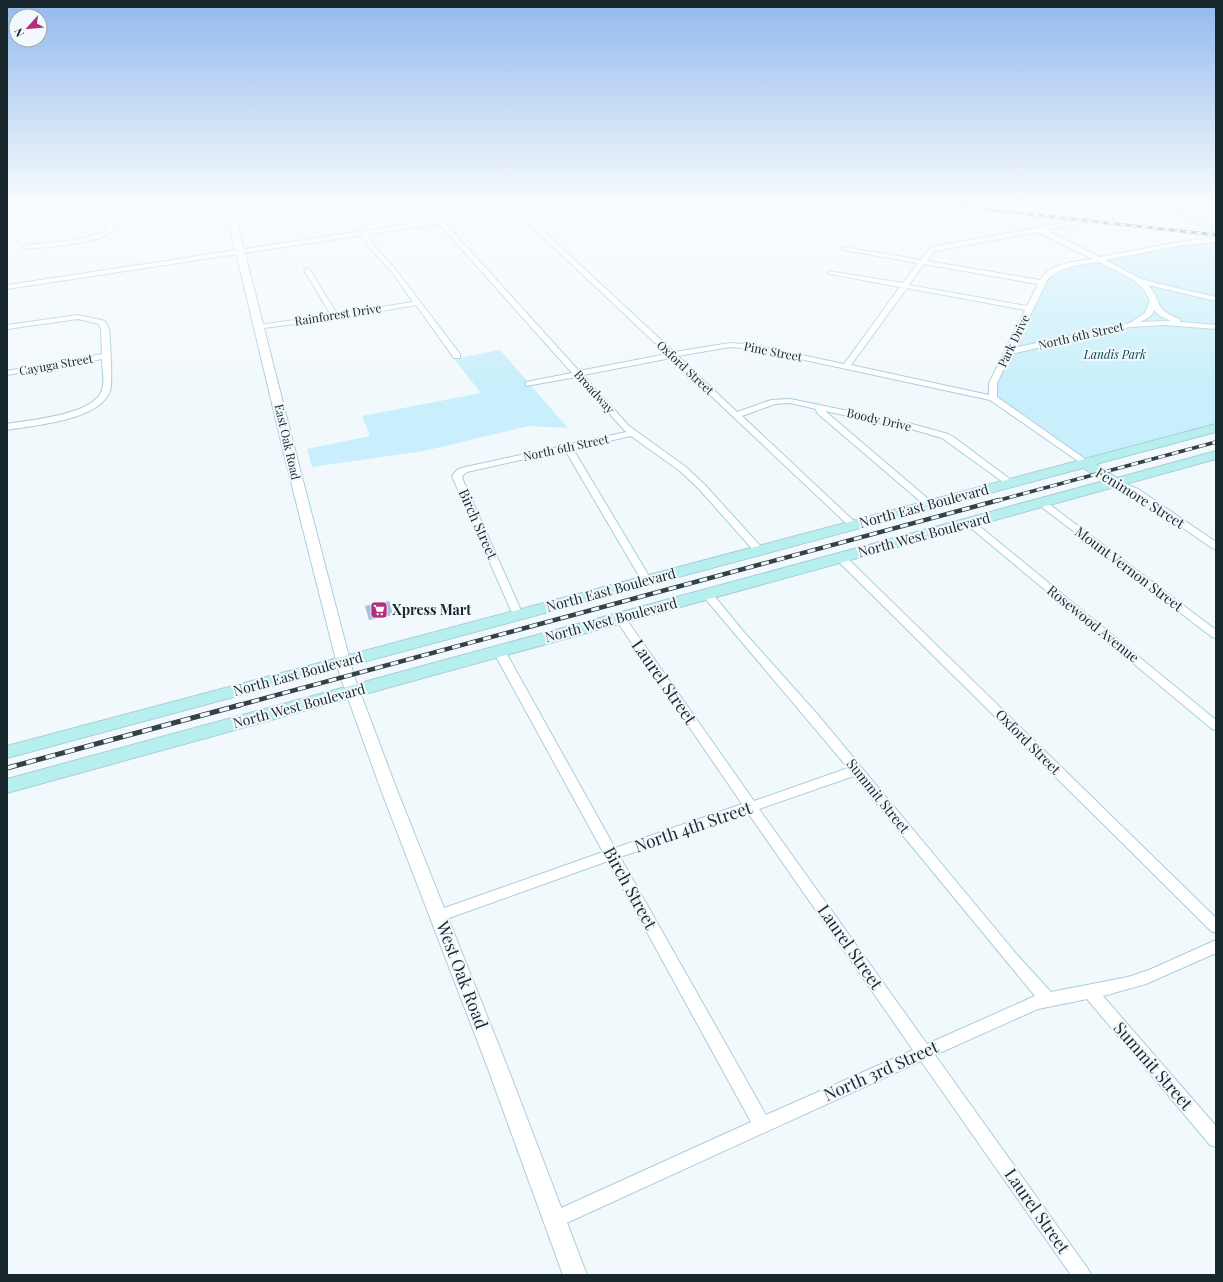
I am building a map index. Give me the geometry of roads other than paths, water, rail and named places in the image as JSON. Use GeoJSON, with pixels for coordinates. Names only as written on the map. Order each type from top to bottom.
{"type":"FeatureCollection","features":[{"type":"Feature","properties":{"kind":"main road","name":"North East Boulevard"},"geometry":{"type":"LineString","coordinates":[[7,752],[348,676],[518,615],[1216,428]]}},
{"type":"Feature","properties":{"kind":"main road","name":"North West Boulevard"},"geometry":{"type":"LineString","coordinates":[[7,786],[348,676],[499,651],[1216,455]]}},
{"type":"Feature","properties":{"kind":"main road","name":"Fenimore Street"},"geometry":{"type":"LineString","coordinates":[[1085,463],[1116,483]]}},
{"type":"Feature","properties":{"kind":"street"},"geometry":{"type":"LineString","coordinates":[[7,287],[148,266]]}},
{"type":"Feature","properties":{"kind":"street","name":"East Oak Road"},"geometry":{"type":"LineString","coordinates":[[244,266],[348,676]]}},
{"type":"Feature","properties":{"kind":"street"},"geometry":{"type":"LineString","coordinates":[[389,266],[418,302],[457,356]]}},
{"type":"Feature","properties":{"kind":"street","name":"Broadway"},"geometry":{"type":"LineString","coordinates":[[481,266],[632,433],[682,469],[702,487],[759,550]]}},
{"type":"Feature","properties":{"kind":"street","name":"Oxford Street"},"geometry":{"type":"LineString","coordinates":[[577,266],[853,525]]}},
{"type":"Feature","properties":{"kind":"street"},"geometry":{"type":"LineString","coordinates":[[846,366],[919,266]]}},
{"type":"Feature","properties":{"kind":"street"},"geometry":{"type":"LineString","coordinates":[[944,266],[1043,283]]}},
{"type":"Feature","properties":{"kind":"street","name":"Park Drive"},"geometry":{"type":"LineString","coordinates":[[993,398],[993,383],[1043,283],[1049,274],[1067,266]]}},
{"type":"Feature","properties":{"kind":"street"},"geometry":{"type":"LineString","coordinates":[[1111,266],[1135,278],[1162,287],[1216,298]]}},
{"type":"Feature","properties":{"kind":"street"},"geometry":{"type":"LineString","coordinates":[[307,270],[335,316]]}},
{"type":"Feature","properties":{"kind":"street"},"geometry":{"type":"LineString","coordinates":[[830,272],[1030,309]]}},
{"type":"Feature","properties":{"kind":"street"},"geometry":{"type":"LineString","coordinates":[[1135,278],[1147,288],[1153,296],[1156,309],[1165,316],[1181,322],[1216,328]]}},
{"type":"Feature","properties":{"kind":"street","name":"North 6th Street"},"geometry":{"type":"LineString","coordinates":[[1130,325],[1148,314],[1154,302],[1163,296],[1183,293],[1203,295]]}},
{"type":"Feature","properties":{"kind":"street","name":"Rainforest Drive"},"geometry":{"type":"LineString","coordinates":[[259,327],[418,302]]}},
{"type":"Feature","properties":{"kind":"street"},"geometry":{"type":"LineString","coordinates":[[7,327],[69,318],[85,318],[98,321],[104,325],[106,329],[106,390],[98,403],[92,407],[66,416],[7,427]]}},
{"type":"Feature","properties":{"kind":"street","name":"North 6th Street"},"geometry":{"type":"LineString","coordinates":[[1008,352],[1130,325],[1165,323],[1199,326]]}},
{"type":"Feature","properties":{"kind":"street","name":"Pine Street"},"geometry":{"type":"LineString","coordinates":[[529,384],[719,346],[743,345],[993,398]]}},
{"type":"Feature","properties":{"kind":"street","name":"Cayuga Street"},"geometry":{"type":"LineString","coordinates":[[7,373],[106,356]]}},
{"type":"Feature","properties":{"kind":"street"},"geometry":{"type":"LineString","coordinates":[[993,398],[1085,463]]}},
{"type":"Feature","properties":{"kind":"street","name":"Boody Drive"},"geometry":{"type":"LineString","coordinates":[[736,415],[779,401],[795,401],[945,436],[956,442],[1010,483]]}},
{"type":"Feature","properties":{"kind":"street"},"geometry":{"type":"LineString","coordinates":[[820,407],[820,411],[930,505]]}},
{"type":"Feature","properties":{"kind":"street","name":"North 6th Street"},"geometry":{"type":"LineString","coordinates":[[500,462],[632,433]]}},
{"type":"Feature","properties":{"kind":"street"},"geometry":{"type":"LineString","coordinates":[[568,448],[647,580]]}},
{"type":"Feature","properties":{"kind":"street","name":"Birch Street"},"geometry":{"type":"LineString","coordinates":[[500,462],[464,470],[457,476],[518,615]]}},
{"type":"Feature","properties":{"kind":"street","name":"Fenimore Street"},"geometry":{"type":"LineString","coordinates":[[1116,483],[1135,491],[1216,546]]}},
{"type":"Feature","properties":{"kind":"street","name":"Mount Vernon Street"},"geometry":{"type":"LineString","coordinates":[[1042,503],[1216,635]]}},
{"type":"Feature","properties":{"kind":"street","name":"Rosewood Avenue"},"geometry":{"type":"LineString","coordinates":[[969,522],[1216,726]]}},
{"type":"Feature","properties":{"kind":"street","name":"Oxford Street"},"geometry":{"type":"LineString","coordinates":[[840,557],[1216,927]]}},
{"type":"Feature","properties":{"kind":"street","name":"Summit Street"},"geometry":{"type":"LineString","coordinates":[[708,594],[739,633],[814,718],[1013,960],[1047,999]]}},
{"type":"Feature","properties":{"kind":"street","name":"Laurel Street"},"geometry":{"type":"LineString","coordinates":[[620,618],[751,807],[1082,1275]]}},
{"type":"Feature","properties":{"kind":"street","name":"Birch Street"},"geometry":{"type":"LineString","coordinates":[[499,651],[762,1125]]}},
{"type":"Feature","properties":{"kind":"street","name":"West Oak Road"},"geometry":{"type":"LineString","coordinates":[[348,676],[392,798],[497,1066],[575,1275]]}},
{"type":"Feature","properties":{"kind":"street","name":"North 4th Street"},"geometry":{"type":"LineString","coordinates":[[438,916],[508,890],[857,770]]}},
{"type":"Feature","properties":{"kind":"street","name":"North 3rd Street"},"geometry":{"type":"LineString","coordinates":[[554,1220],[1035,1003],[1047,999],[1116,987],[1135,982],[1216,946]]}},
{"type":"Feature","properties":{"kind":"street","name":"Summit Street"},"geometry":{"type":"LineString","coordinates":[[1090,992],[1216,1140]]}},
{"type":"Feature","properties":{"kind":"railway"},"geometry":{"type":"LineString","coordinates":[[996,501],[1216,442]]}},
{"type":"Feature","properties":{"kind":"railway"},"geometry":{"type":"LineString","coordinates":[[236,706],[999,500]]}},
{"type":"Feature","properties":{"kind":"railway"},"geometry":{"type":"LineString","coordinates":[[7,768],[240,705]]}},
{"type":"Feature","properties":{"kind":"place","name":"Xpress Mart"},"geometry":{"type":"Point","coordinates":[379,610]}},
{"type":"Feature","properties":{"kind":"park label","name":"Landis Park"},"geometry":{"type":"Point","coordinates":[1115,355]}}]}
